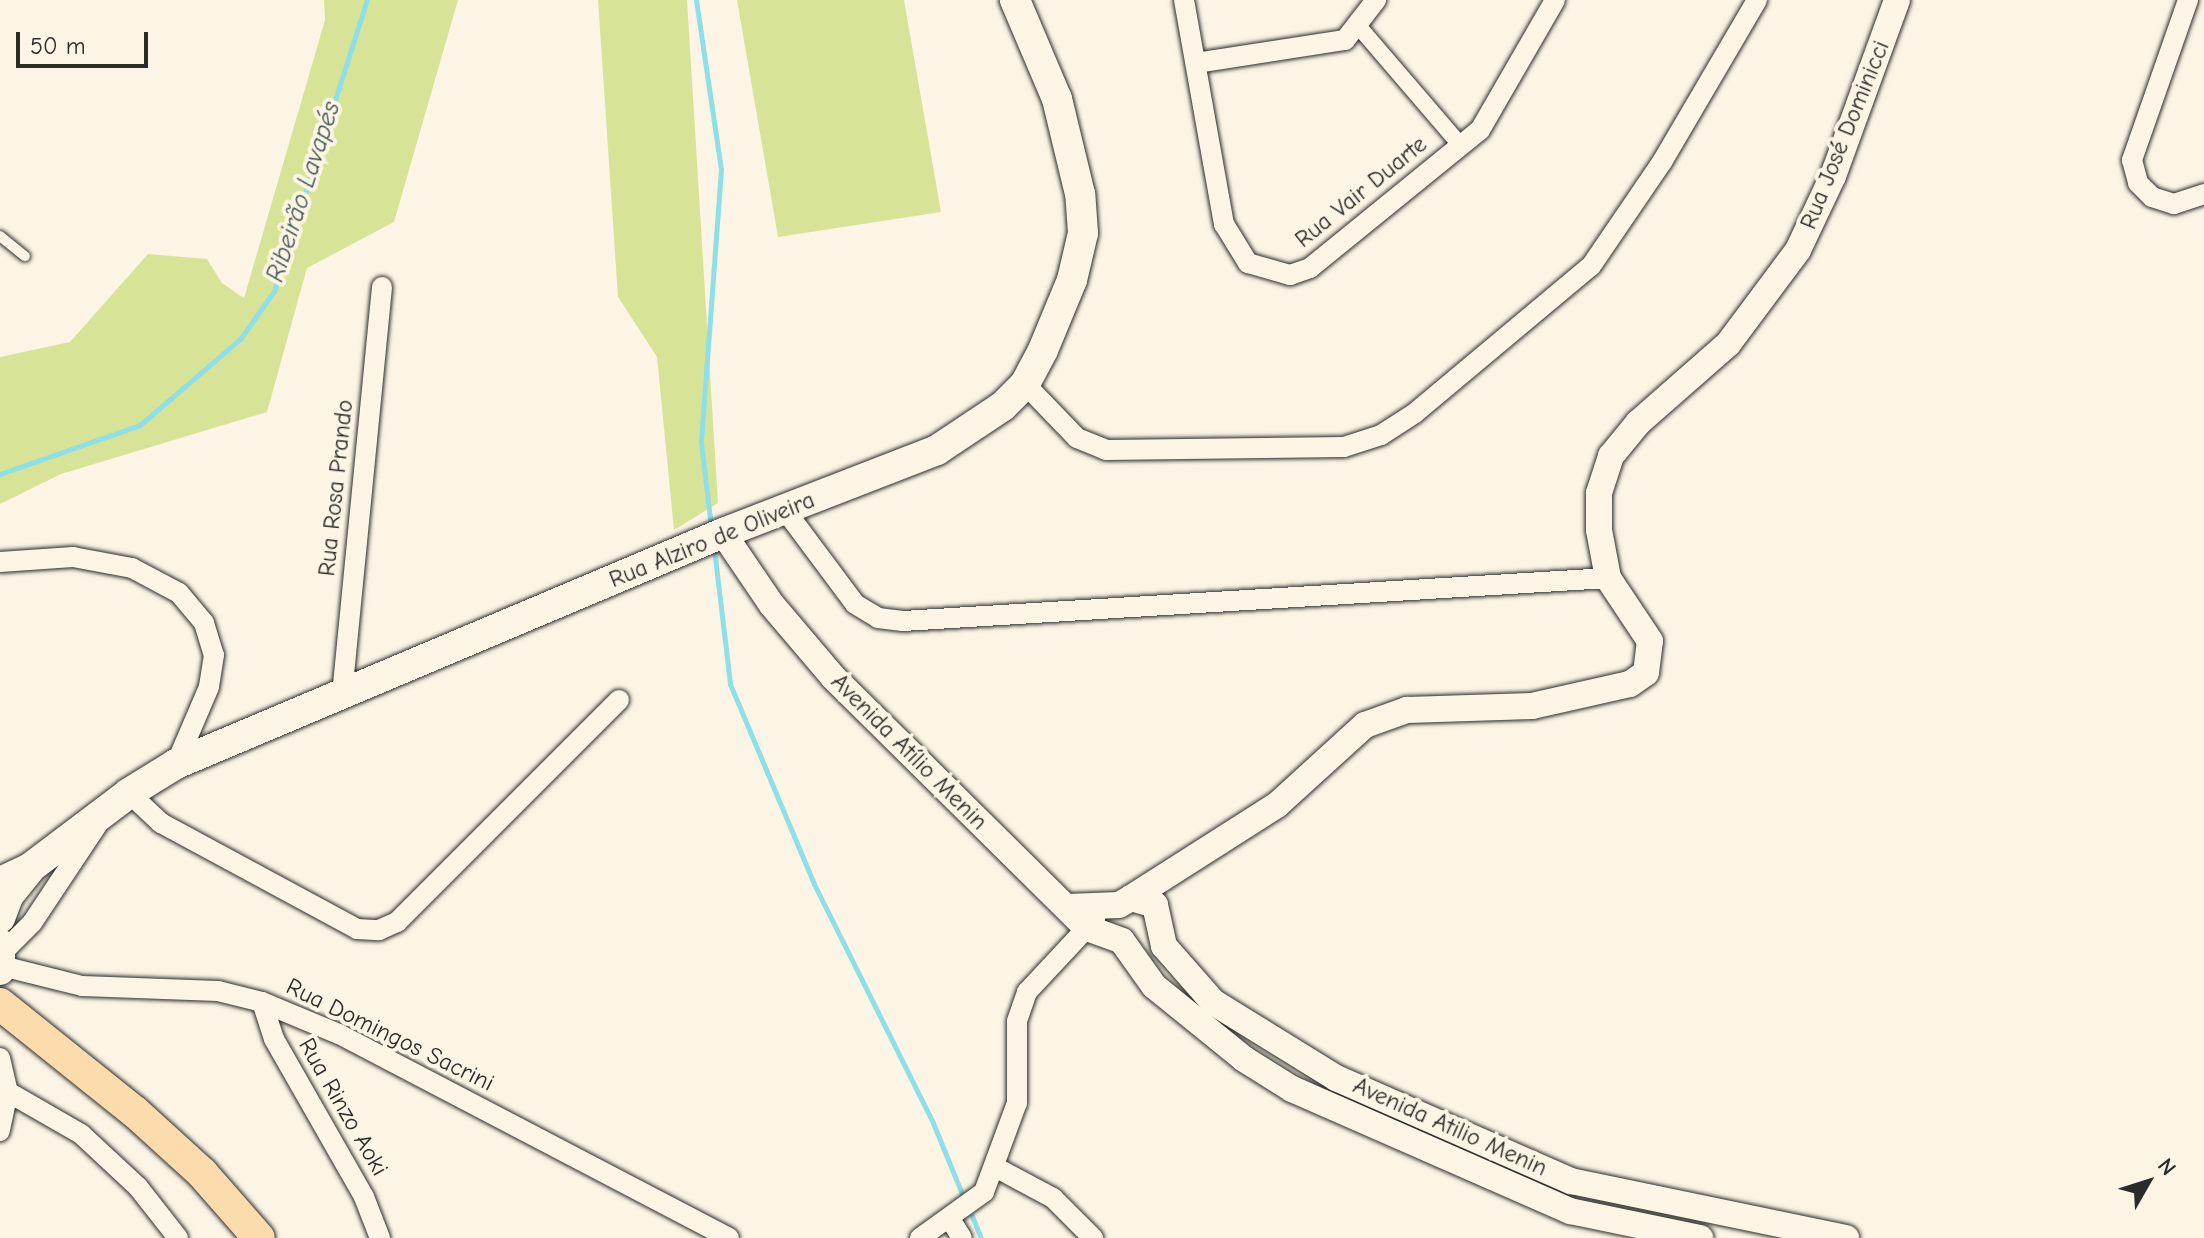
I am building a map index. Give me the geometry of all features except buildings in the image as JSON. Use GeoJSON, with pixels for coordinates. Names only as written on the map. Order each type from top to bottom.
{"type":"FeatureCollection","features":[{"type":"Feature","properties":{"kind":"main road","name":"Rua Alziro de Oliveira"},"geometry":{"type":"LineString","coordinates":[[0,882],[30,868],[129,793],[176,764],[714,537],[949,444],[973,431],[1025,384],[1072,280],[1083,233],[1080,194],[1057,99],[1015,0]]}},
{"type":"Feature","properties":{"kind":"main road","name":"Rua Alziro de Oliveira"},"geometry":{"type":"LineString","coordinates":[[0,918],[9,895],[30,868]]}},
{"type":"Feature","properties":{"kind":"main road"},"geometry":{"type":"LineString","coordinates":[[0,1004],[63,1059],[135,1112],[202,1173],[259,1238]]}},
{"type":"Feature","properties":{"kind":"main road"},"geometry":{"type":"LineString","coordinates":[[0,1032],[63,1059]]}},
{"type":"Feature","properties":{"kind":"street","name":"Rua Vair Duarte"},"geometry":{"type":"LineString","coordinates":[[1184,0],[1224,224],[1248,263],[1268,272],[1290,275],[1310,268],[1461,146],[1499,104],[1555,0]]}},
{"type":"Feature","properties":{"kind":"street"},"geometry":{"type":"LineString","coordinates":[[1196,63],[1345,40],[1360,28],[1376,0]]}},
{"type":"Feature","properties":{"kind":"street"},"geometry":{"type":"LineString","coordinates":[[1025,384],[1077,438],[1106,450],[1344,447],[1381,435],[1415,413],[1591,266],[1662,162],[1757,0]]}},
{"type":"Feature","properties":{"kind":"street","name":"Rua José Dominicci"},"geometry":{"type":"LineString","coordinates":[[1608,578],[1599,530],[1599,493],[1611,456],[1638,423],[1728,344],[1764,303],[1798,250],[1833,176],[1897,0]]}},
{"type":"Feature","properties":{"kind":"street"},"geometry":{"type":"LineString","coordinates":[[2188,0],[2136,137],[2132,160],[2138,183],[2152,197],[2174,204],[2204,194]]}},
{"type":"Feature","properties":{"kind":"street"},"geometry":{"type":"LineString","coordinates":[[1360,28],[1461,146]]}},
{"type":"Feature","properties":{"kind":"street","name":"Rua Rosa Prando"},"geometry":{"type":"LineString","coordinates":[[342,695],[382,287]]}},
{"type":"Feature","properties":{"kind":"street"},"geometry":{"type":"LineString","coordinates":[[785,510],[855,604],[878,618],[903,621],[1608,578],[1650,641],[1652,658],[1638,678],[1532,706],[1407,710],[1365,725],[1277,805],[1120,903],[1087,928],[1027,992],[1017,1021],[1017,1103],[995,1167],[980,1199],[920,1238]]}},
{"type":"Feature","properties":{"kind":"street","name":"Avenida Atílio Menin"},"geometry":{"type":"LineString","coordinates":[[714,537],[833,677],[1087,928],[1122,941]]}},
{"type":"Feature","properties":{"kind":"street"},"geometry":{"type":"LineString","coordinates":[[0,562],[73,557],[132,568],[179,593],[204,623],[214,655],[209,687],[176,764]]}},
{"type":"Feature","properties":{"kind":"street"},"geometry":{"type":"LineString","coordinates":[[129,793],[161,823],[357,929],[379,930],[397,922],[619,700]]}},
{"type":"Feature","properties":{"kind":"street"},"geometry":{"type":"LineString","coordinates":[[1,958],[40,912],[104,814]]}},
{"type":"Feature","properties":{"kind":"street"},"geometry":{"type":"LineString","coordinates":[[1120,903],[1115,919],[1122,941],[1147,943],[1160,929],[1194,857]]}},
{"type":"Feature","properties":{"kind":"street"},"geometry":{"type":"LineString","coordinates":[[1067,907],[1120,903]]}},
{"type":"Feature","properties":{"kind":"street","name":"Avenida Atilio Menin"},"geometry":{"type":"LineString","coordinates":[[1120,903],[1155,905],[1160,929],[1173,959],[1213,1002],[1300,1059],[1382,1099],[1571,1181],[1846,1238]]}},
{"type":"Feature","properties":{"kind":"street","name":"Avenida Atilio Menin"},"geometry":{"type":"LineString","coordinates":[[1122,941],[1140,971],[1192,1020],[1292,1089],[1570,1211],[1700,1238]]}},
{"type":"Feature","properties":{"kind":"street","name":"Rua Domingos Sacrini"},"geometry":{"type":"LineString","coordinates":[[1,958],[82,986],[218,991],[262,1002],[339,1034],[729,1238]]}},
{"type":"Feature","properties":{"kind":"street","name":"Rua Rinzo Aoki"},"geometry":{"type":"LineString","coordinates":[[262,1002],[274,1039],[364,1197],[380,1238]]}},
{"type":"Feature","properties":{"kind":"street"},"geometry":{"type":"LineString","coordinates":[[0,1058],[8,1092],[0,1131]]}},
{"type":"Feature","properties":{"kind":"street"},"geometry":{"type":"LineString","coordinates":[[8,1092],[81,1134],[138,1187],[178,1238]]}},
{"type":"Feature","properties":{"kind":"street"},"geometry":{"type":"LineString","coordinates":[[995,1167],[1053,1198],[1093,1238]]}},
{"type":"Feature","properties":{"kind":"street"},"geometry":{"type":"LineString","coordinates":[[950,1219],[962,1238]]}},
{"type":"Feature","properties":{"kind":"lane"},"geometry":{"type":"LineString","coordinates":[[0,236],[25,256]]}},
{"type":"Feature","properties":{"kind":"green space"},"geometry":{"type":"Polygon","coordinates":[[[324,0],[458,0],[394,222],[307,268],[267,412],[61,474],[0,504],[0,357],[70,342],[148,254],[207,259],[222,283],[244,298],[325,20],[324,0]]]}},
{"type":"Feature","properties":{"kind":"green space"},"geometry":{"type":"Polygon","coordinates":[[[598,0],[687,0],[718,503],[674,530],[657,357],[618,297],[598,0]]]}},
{"type":"Feature","properties":{"kind":"green space"},"geometry":{"type":"Polygon","coordinates":[[[737,0],[904,0],[941,212],[778,237],[737,0]]]}},
{"type":"Feature","properties":{"kind":"waterway","name":"Ribeirão Lavapés"},"geometry":{"type":"LineString","coordinates":[[0,474],[140,425],[241,338],[274,291],[367,0]]}},
{"type":"Feature","properties":{"kind":"waterway"},"geometry":{"type":"LineString","coordinates":[[696,0],[721,169],[701,442],[711,527]]}},
{"type":"Feature","properties":{"kind":"waterway"},"geometry":{"type":"LineString","coordinates":[[714,549],[730,684],[814,884],[933,1123],[963,1196]]}},
{"type":"Feature","properties":{"kind":"waterway"},"geometry":{"type":"LineString","coordinates":[[972,1216],[981,1238]]}}]}
